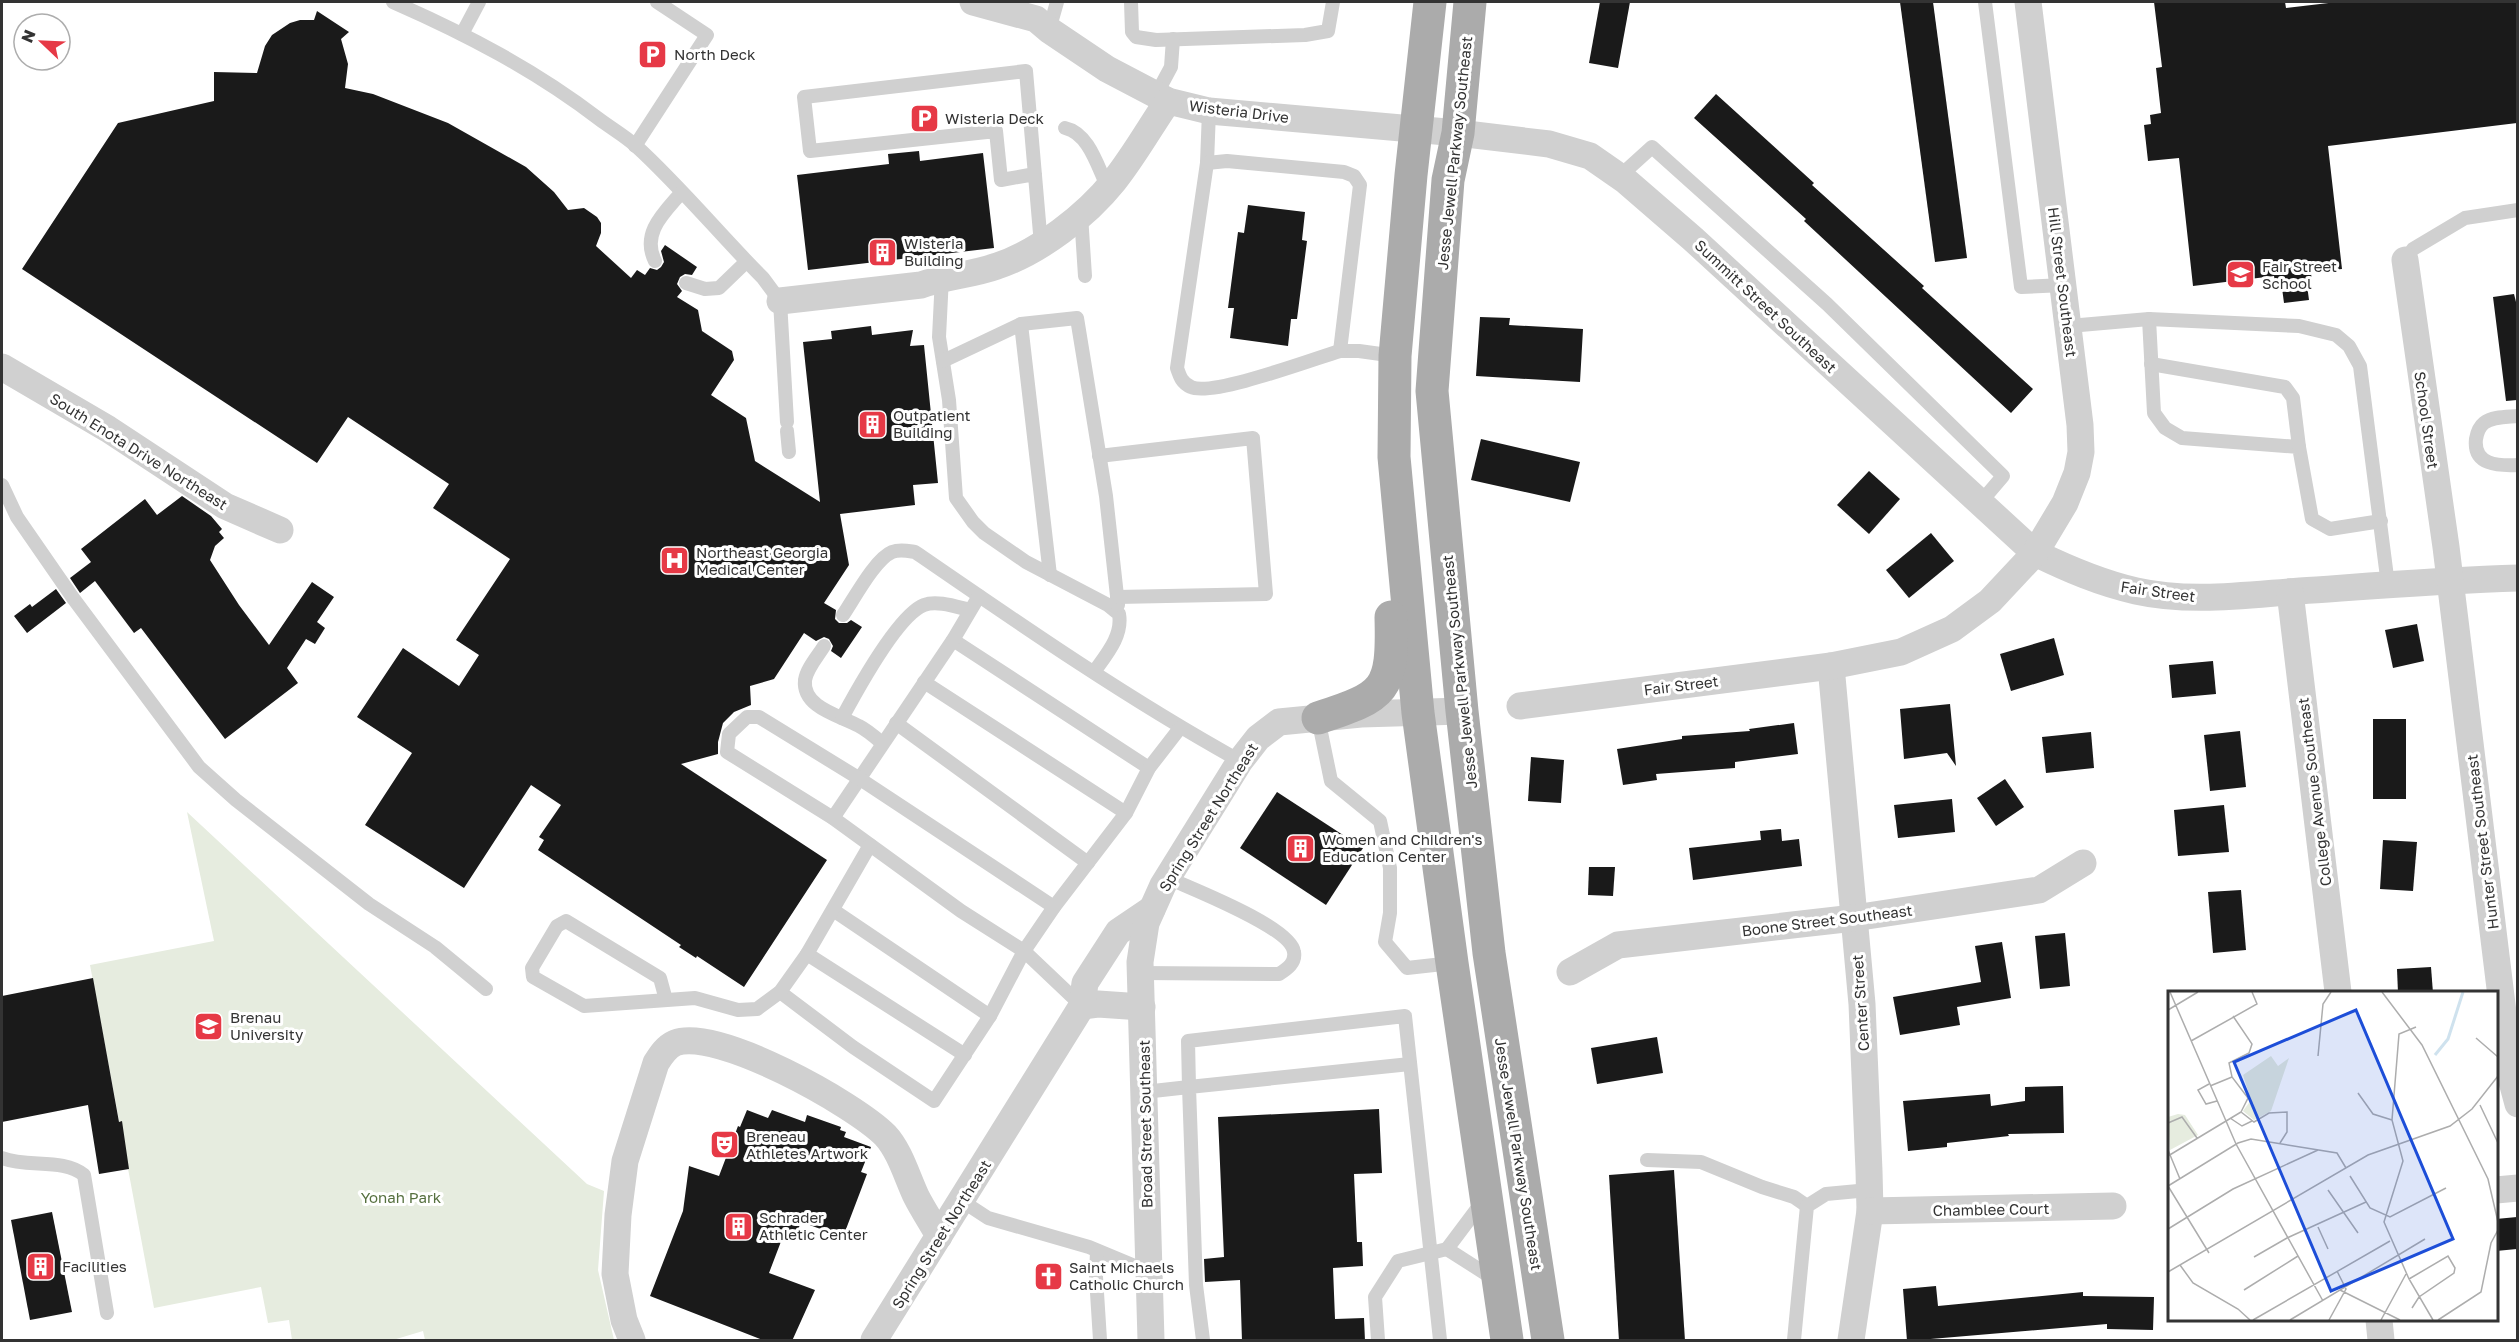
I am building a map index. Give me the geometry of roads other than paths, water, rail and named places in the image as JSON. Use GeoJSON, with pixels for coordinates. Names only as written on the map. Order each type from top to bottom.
{"type":"FeatureCollection","features":[{"type":"Feature","properties":{"kind":"main road"},"geometry":{"type":"LineString","coordinates":[[1318,718],[1360,704],[1375,695],[1388,677],[1392,650],[1385,537],[1394,457],[1395,356],[1411,175],[1430,2]]}},
{"type":"Feature","properties":{"kind":"main road","name":"Jesse Jewell Parkway Southeast"},"geometry":{"type":"LineString","coordinates":[[1470,2],[1458,134],[1448,180],[1432,391],[1462,711],[1489,953],[1548,1341]]}},
{"type":"Feature","properties":{"kind":"main road"},"geometry":{"type":"LineString","coordinates":[[1394,457],[1418,713],[1507,1341]]}},
{"type":"Feature","properties":{"kind":"street","name":"Wisteria Drive"},"geometry":{"type":"LineString","coordinates":[[973,2],[1036,19],[1107,69],[1162,98],[1209,111],[1458,134]]}},
{"type":"Feature","properties":{"kind":"street","name":"Hill Street Southeast"},"geometry":{"type":"LineString","coordinates":[[2028,2],[2069,326],[2081,452],[2077,474],[2065,503],[2034,553]]}},
{"type":"Feature","properties":{"kind":"street"},"geometry":{"type":"LineString","coordinates":[[780,301],[921,285],[942,277],[996,267],[1041,245],[1081,215],[1108,188],[1162,98]]}},
{"type":"Feature","properties":{"kind":"street","name":"Summitt Street Southeast"},"geometry":{"type":"LineString","coordinates":[[1458,134],[1549,144],[1590,156],[1620,176],[1693,239],[2034,553]]}},
{"type":"Feature","properties":{"kind":"street","name":"School Street"},"geometry":{"type":"LineString","coordinates":[[2405,260],[2450,580]]}},
{"type":"Feature","properties":{"kind":"street","name":"South Enota Drive Northeast"},"geometry":{"type":"LineString","coordinates":[[4,374],[108,429],[225,506],[280,530]]}},
{"type":"Feature","properties":{"kind":"street","name":"Fair Street"},"geometry":{"type":"LineString","coordinates":[[1520,706],[1831,666],[1901,652],[1952,629],[1990,601],[2034,553],[2087,577],[2138,591],[2182,596],[2242,598],[2290,592],[2450,580],[2517,578]]}},
{"type":"Feature","properties":{"kind":"street","name":"Hunter Street Southeast"},"geometry":{"type":"LineString","coordinates":[[2450,580],[2511,1078],[2517,1104]]}},
{"type":"Feature","properties":{"kind":"street","name":"College Avenue Southeast"},"geometry":{"type":"LineString","coordinates":[[2290,592],[2338,991]]}},
{"type":"Feature","properties":{"kind":"street","name":"Center Street"},"geometry":{"type":"LineString","coordinates":[[1831,666],[1862,1004],[1869,1201],[1851,1341]]}},
{"type":"Feature","properties":{"kind":"street","name":"Spring Street Northeast"},"geometry":{"type":"LineString","coordinates":[[874,1341],[1082,1006],[1085,982],[1118,932],[1152,909],[1168,878],[1240,761],[1258,738],[1279,722],[1462,711]]}},
{"type":"Feature","properties":{"kind":"street","name":"Boone Street Southeast"},"geometry":{"type":"LineString","coordinates":[[1570,972],[1618,945],[1854,918],[2039,890],[2083,863]]}},
{"type":"Feature","properties":{"kind":"street","name":"Broad Street Southeast"},"geometry":{"type":"LineString","coordinates":[[1151,1341],[1140,973],[1142,940],[1152,909]]}},
{"type":"Feature","properties":{"kind":"street"},"geometry":{"type":"LineString","coordinates":[[1082,1006],[1098,1004],[1142,1007]]}},
{"type":"Feature","properties":{"kind":"street"},"geometry":{"type":"LineString","coordinates":[[632,1341],[624,1320],[615,1274],[618,1215],[625,1161],[656,1063],[661,1054],[675,1043],[711,1045],[735,1050],[801,1079],[866,1120],[886,1136],[939,1236]]}},
{"type":"Feature","properties":{"kind":"street"},"geometry":{"type":"LineString","coordinates":[[2498,1190],[2517,1188]]}},
{"type":"Feature","properties":{"kind":"street","name":"Chamblee Court"},"geometry":{"type":"LineString","coordinates":[[1869,1201],[2113,1206]]}},
{"type":"Feature","properties":{"kind":"street"},"geometry":{"type":"LineString","coordinates":[[2379,1321],[2381,1341]]}},
{"type":"Feature","properties":{"kind":"lane"},"geometry":{"type":"LineString","coordinates":[[393,2],[462,33],[540,76],[635,146],[746,262],[780,301],[789,452]]}},
{"type":"Feature","properties":{"kind":"lane"},"geometry":{"type":"LineString","coordinates":[[462,33],[479,2]]}},
{"type":"Feature","properties":{"kind":"lane"},"geometry":{"type":"LineString","coordinates":[[635,146],[707,35],[657,2]]}},
{"type":"Feature","properties":{"kind":"lane"},"geometry":{"type":"LineString","coordinates":[[1049,30],[1057,2]]}},
{"type":"Feature","properties":{"kind":"lane"},"geometry":{"type":"LineString","coordinates":[[1131,2],[1132,32],[1136,37],[1173,39],[1305,35],[1329,31],[1333,2]]}},
{"type":"Feature","properties":{"kind":"lane"},"geometry":{"type":"LineString","coordinates":[[1985,2],[2021,287],[2064,285]]}},
{"type":"Feature","properties":{"kind":"lane"},"geometry":{"type":"LineString","coordinates":[[1162,98],[1171,67],[1173,39]]}},
{"type":"Feature","properties":{"kind":"lane"},"geometry":{"type":"LineString","coordinates":[[1035,174],[1001,180],[996,131],[810,151],[804,97],[1026,71],[1035,174],[1041,245]]}},
{"type":"Feature","properties":{"kind":"lane"},"geometry":{"type":"LineString","coordinates":[[1209,111],[1207,163],[1177,368],[1182,380],[1192,388],[1220,388],[1340,351],[1395,356]]}},
{"type":"Feature","properties":{"kind":"lane"},"geometry":{"type":"LineString","coordinates":[[1065,128],[1075,130],[1088,147],[1108,188]]}},
{"type":"Feature","properties":{"kind":"lane"},"geometry":{"type":"LineString","coordinates":[[1620,176],[1652,147],[1819,296],[2003,476],[1980,503]]}},
{"type":"Feature","properties":{"kind":"lane"},"geometry":{"type":"LineString","coordinates":[[1207,163],[1227,161],[1344,172],[1354,176],[1360,185],[1340,351]]}},
{"type":"Feature","properties":{"kind":"lane"},"geometry":{"type":"LineString","coordinates":[[655,261],[650,251],[649,239],[658,221],[681,193]]}},
{"type":"Feature","properties":{"kind":"lane"},"geometry":{"type":"LineString","coordinates":[[2405,260],[2413,249],[2465,218],[2517,210]]}},
{"type":"Feature","properties":{"kind":"lane"},"geometry":{"type":"LineString","coordinates":[[1081,215],[1085,276]]}},
{"type":"Feature","properties":{"kind":"lane"},"geometry":{"type":"LineString","coordinates":[[686,283],[705,289],[719,288],[746,262]]}},
{"type":"Feature","properties":{"kind":"lane"},"geometry":{"type":"LineString","coordinates":[[942,277],[939,337],[949,400],[956,498],[972,522],[984,533],[1026,562],[1108,604],[1119,614]]}},
{"type":"Feature","properties":{"kind":"lane"},"geometry":{"type":"LineString","coordinates":[[943,362],[1022,324],[1077,318],[1099,456],[1121,625],[1094,672]]}},
{"type":"Feature","properties":{"kind":"lane"},"geometry":{"type":"LineString","coordinates":[[2149,319],[2154,413],[2166,428],[2182,438],[2299,447]]}},
{"type":"Feature","properties":{"kind":"lane"},"geometry":{"type":"LineString","coordinates":[[2069,326],[2149,319],[2299,326],[2336,335],[2349,346],[2361,366],[2388,585]]}},
{"type":"Feature","properties":{"kind":"lane"},"geometry":{"type":"LineString","coordinates":[[1022,324],[1050,575]]}},
{"type":"Feature","properties":{"kind":"lane"},"geometry":{"type":"LineString","coordinates":[[2151,364],[2285,387],[2293,398],[2312,519],[2331,529],[2381,520]]}},
{"type":"Feature","properties":{"kind":"lane"},"geometry":{"type":"LineString","coordinates":[[2517,416],[2491,419],[2483,423],[2477,433],[2475,447],[2479,456],[2488,463],[2502,466],[2517,465]]}},
{"type":"Feature","properties":{"kind":"lane"},"geometry":{"type":"LineString","coordinates":[[1099,456],[1253,438],[1266,594],[1117,597]]}},
{"type":"Feature","properties":{"kind":"lane"},"geometry":{"type":"LineString","coordinates":[[2,485],[17,517],[73,598],[199,767],[236,800],[369,904],[435,947],[486,989]]}},
{"type":"Feature","properties":{"kind":"lane"},"geometry":{"type":"LineString","coordinates":[[843,615],[882,558],[893,552],[904,550],[915,552],[1180,728],[1240,761]]}},
{"type":"Feature","properties":{"kind":"lane"},"geometry":{"type":"LineString","coordinates":[[833,818],[953,640],[979,596]]}},
{"type":"Feature","properties":{"kind":"lane"},"geometry":{"type":"LineString","coordinates":[[842,718],[906,617],[925,604],[947,605],[970,610]]}},
{"type":"Feature","properties":{"kind":"lane"},"geometry":{"type":"LineString","coordinates":[[953,640],[1149,768]]}},
{"type":"Feature","properties":{"kind":"lane"},"geometry":{"type":"LineString","coordinates":[[824,646],[805,681],[809,697],[817,705],[861,727],[882,743]]}},
{"type":"Feature","properties":{"kind":"lane"},"geometry":{"type":"LineString","coordinates":[[924,682],[1126,813]]}},
{"type":"Feature","properties":{"kind":"lane"},"geometry":{"type":"LineString","coordinates":[[1054,907],[860,779],[759,717],[747,717],[729,734],[727,752],[833,818],[961,911],[1024,951],[1082,1006]]}},
{"type":"Feature","properties":{"kind":"lane"},"geometry":{"type":"LineString","coordinates":[[1318,718],[1331,781],[1380,821],[1390,867],[1390,913],[1385,942],[1407,968],[1452,963]]}},
{"type":"Feature","properties":{"kind":"lane"},"geometry":{"type":"LineString","coordinates":[[896,723],[1088,863]]}},
{"type":"Feature","properties":{"kind":"lane"},"geometry":{"type":"LineString","coordinates":[[780,992],[853,1047],[934,1101],[990,1016],[1024,951],[1054,907],[1126,813],[1149,768],[1180,728]]}},
{"type":"Feature","properties":{"kind":"lane"},"geometry":{"type":"LineString","coordinates":[[666,1000],[660,978],[567,921],[557,926],[532,968],[533,977],[584,1006],[695,998],[738,1010],[757,1009],[780,992],[807,954],[870,845]]}},
{"type":"Feature","properties":{"kind":"lane"},"geometry":{"type":"LineString","coordinates":[[1140,973],[1280,974],[1289,967],[1294,959],[1294,950],[1287,940],[1263,922],[1168,878]]}},
{"type":"Feature","properties":{"kind":"lane"},"geometry":{"type":"LineString","coordinates":[[833,910],[990,1016]]}},
{"type":"Feature","properties":{"kind":"lane"},"geometry":{"type":"LineString","coordinates":[[807,954],[965,1054]]}},
{"type":"Feature","properties":{"kind":"lane"},"geometry":{"type":"LineString","coordinates":[[1203,1341],[1196,1285],[1188,1041],[1405,1016],[1440,1341]]}},
{"type":"Feature","properties":{"kind":"lane"},"geometry":{"type":"LineString","coordinates":[[1144,1092],[1410,1064]]}},
{"type":"Feature","properties":{"kind":"lane"},"geometry":{"type":"LineString","coordinates":[[2,1158],[14,1163],[69,1166],[84,1175],[107,1313]]}},
{"type":"Feature","properties":{"kind":"lane"},"geometry":{"type":"LineString","coordinates":[[1647,1160],[1701,1161],[1762,1187],[1794,1197],[1807,1206]]}},
{"type":"Feature","properties":{"kind":"lane"},"geometry":{"type":"LineString","coordinates":[[1807,1206],[1826,1194],[1869,1201]]}},
{"type":"Feature","properties":{"kind":"lane"},"geometry":{"type":"LineString","coordinates":[[1378,1341],[1375,1297],[1398,1261],[1447,1249],[1486,1197]]}},
{"type":"Feature","properties":{"kind":"lane"},"geometry":{"type":"LineString","coordinates":[[962,1201],[988,1218],[1097,1251],[1149,1272]]}},
{"type":"Feature","properties":{"kind":"lane"},"geometry":{"type":"LineString","coordinates":[[1794,1341],[1807,1206]]}},
{"type":"Feature","properties":{"kind":"lane"},"geometry":{"type":"LineString","coordinates":[[1447,1249],[1498,1281]]}},
{"type":"Feature","properties":{"kind":"lane"},"geometry":{"type":"LineString","coordinates":[[1097,1251],[1095,1277],[1100,1341]]}},
{"type":"Feature","properties":{"kind":"place","name":"North Deck"},"geometry":{"type":"Point","coordinates":[653,54]}},
{"type":"Feature","properties":{"kind":"place","name":"Wisteria Deck"},"geometry":{"type":"Point","coordinates":[924,118]}},
{"type":"Feature","properties":{"kind":"place","name":"Wisteria Building"},"geometry":{"type":"Point","coordinates":[883,252]}},
{"type":"Feature","properties":{"kind":"place","name":"Fair Street School"},"geometry":{"type":"Point","coordinates":[2241,275]}},
{"type":"Feature","properties":{"kind":"place","name":"Outpatient Building"},"geometry":{"type":"Point","coordinates":[872,424]}},
{"type":"Feature","properties":{"kind":"place","name":"Northeast Georgia Medical Center"},"geometry":{"type":"Point","coordinates":[675,561]}},
{"type":"Feature","properties":{"kind":"place","name":"Women and Children's Education Center"},"geometry":{"type":"Point","coordinates":[1301,848]}},
{"type":"Feature","properties":{"kind":"place","name":"Brenau University"},"geometry":{"type":"Point","coordinates":[209,1026]}},
{"type":"Feature","properties":{"kind":"place","name":"Breneau Athletes Artwork"},"geometry":{"type":"Point","coordinates":[725,1145]}},
{"type":"Feature","properties":{"kind":"place","name":"Schrader Athletic Center"},"geometry":{"type":"Point","coordinates":[738,1226]}},
{"type":"Feature","properties":{"kind":"place","name":"Facilities"},"geometry":{"type":"Point","coordinates":[41,1266]}},
{"type":"Feature","properties":{"kind":"place","name":"Saint Michaels Catholic Church"},"geometry":{"type":"Point","coordinates":[1048,1276]}},
{"type":"Feature","properties":{"kind":"park label","name":"Yonah Park"},"geometry":{"type":"Point","coordinates":[401,1197]}}]}
